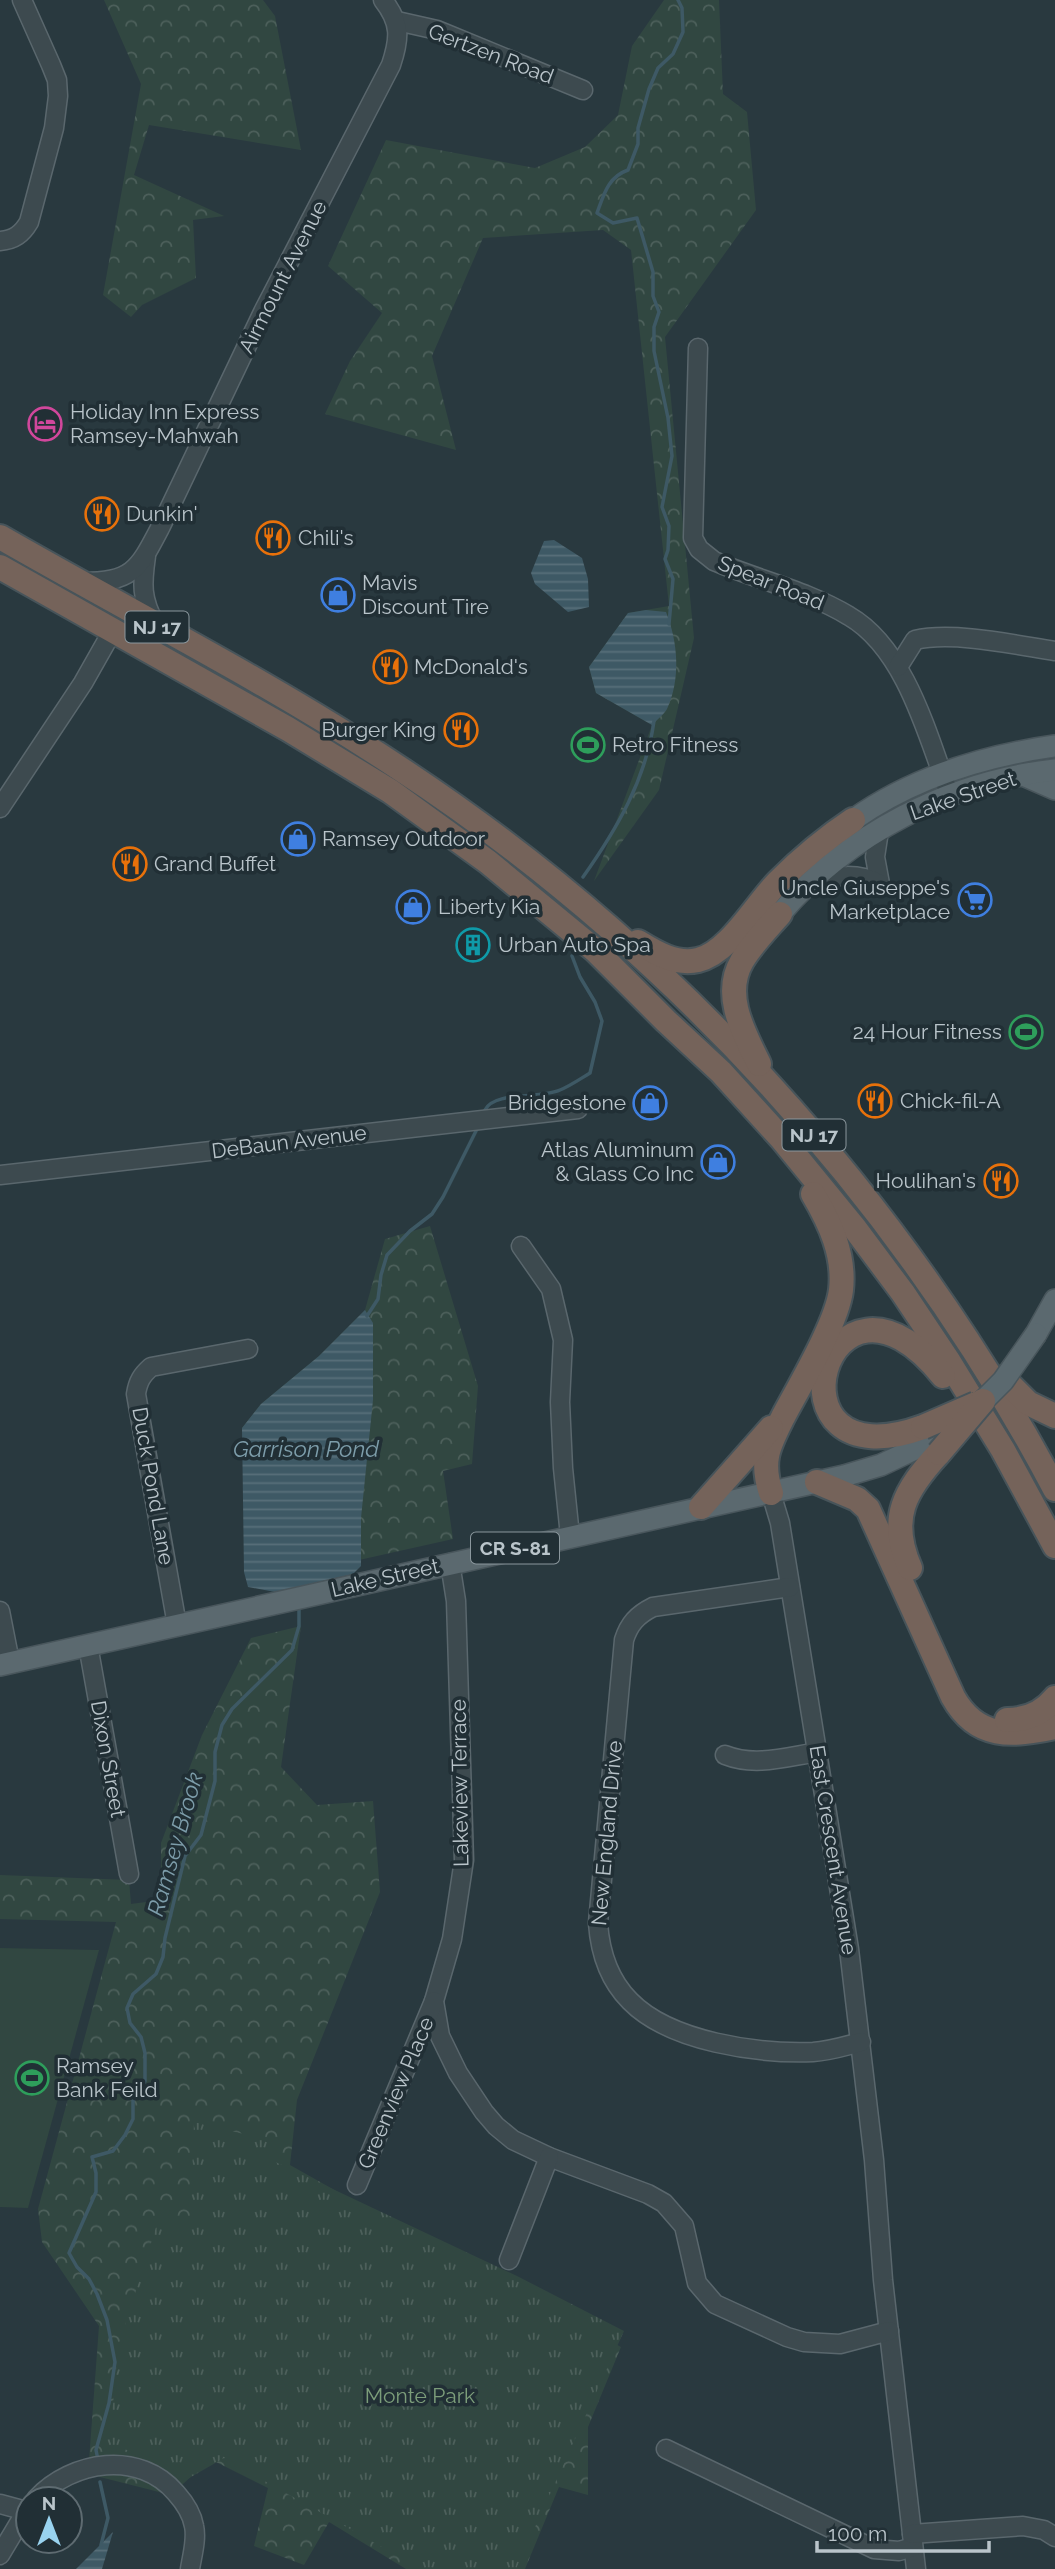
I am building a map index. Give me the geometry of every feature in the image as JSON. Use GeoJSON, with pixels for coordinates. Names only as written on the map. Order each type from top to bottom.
{"type":"FeatureCollection","features":[{"type":"Feature","properties":{"kind":"highway","name":"NJ 17"},"geometry":{"type":"LineString","coordinates":[[0,537],[306,711],[397,766],[496,837],[589,911],[670,984],[770,1087],[861,1192],[932,1289],[1001,1392],[1055,1489]]}},
{"type":"Feature","properties":{"kind":"highway","name":"NJ 17"},"geometry":{"type":"LineString","coordinates":[[0,567],[331,754],[398,797],[488,862],[596,951],[721,1072],[781,1138],[853,1226],[903,1293],[956,1373],[1003,1450],[1055,1546]]}},
{"type":"Feature","properties":{"kind":"highway"},"geometry":{"type":"LineString","coordinates":[[589,911],[660,955],[684,961],[706,958],[724,945],[778,882],[824,841],[853,820]]}},
{"type":"Feature","properties":{"kind":"highway"},"geometry":{"type":"LineString","coordinates":[[770,1087],[740,1024],[734,986],[740,963],[780,914]]}},
{"type":"Feature","properties":{"kind":"highway"},"geometry":{"type":"LineString","coordinates":[[771,1493],[765,1472],[766,1454],[831,1322],[839,1301],[842,1279],[837,1247],[828,1222],[781,1138]]}},
{"type":"Feature","properties":{"kind":"highway"},"geometry":{"type":"LineString","coordinates":[[932,1440],[900,1434],[877,1437],[859,1434],[841,1425],[830,1411],[823,1395],[824,1369],[832,1354],[847,1339],[865,1331],[883,1331],[900,1337],[932,1362],[1003,1450]]}},
{"type":"Feature","properties":{"kind":"highway"},"geometry":{"type":"LineString","coordinates":[[963,1336],[1023,1399],[1040,1411],[1055,1416]]}},
{"type":"Feature","properties":{"kind":"highway"},"geometry":{"type":"LineString","coordinates":[[983,1401],[932,1440],[918,1477],[905,1498],[900,1519],[900,1539],[963,1686],[973,1702],[996,1717],[1016,1720],[1034,1715],[1055,1698]]}},
{"type":"Feature","properties":{"kind":"highway"},"geometry":{"type":"LineString","coordinates":[[701,1507],[784,1415]]}},
{"type":"Feature","properties":{"kind":"highway"},"geometry":{"type":"LineString","coordinates":[[817,1482],[857,1499],[868,1509],[953,1697],[963,1713],[979,1725],[999,1732],[1027,1733],[1055,1727]]}},
{"type":"Feature","properties":{"kind":"highway"},"geometry":{"type":"LineString","coordinates":[[1043,1522],[1055,1564]]}},
{"type":"Feature","properties":{"kind":"main road","name":"Lake Street"},"geometry":{"type":"LineString","coordinates":[[853,820],[900,792],[941,774],[1005,755],[1055,746]]}},
{"type":"Feature","properties":{"kind":"main road","name":"Lake Street"},"geometry":{"type":"LineString","coordinates":[[780,914],[845,853],[913,812],[950,796],[1023,775],[1055,770]]}},
{"type":"Feature","properties":{"kind":"main road"},"geometry":{"type":"LineString","coordinates":[[1023,775],[1055,789]]}},
{"type":"Feature","properties":{"kind":"main road"},"geometry":{"type":"LineString","coordinates":[[983,1401],[1013,1368],[1055,1300]]}},
{"type":"Feature","properties":{"kind":"main road"},"geometry":{"type":"LineString","coordinates":[[1036,1334],[1055,1315]]}},
{"type":"Feature","properties":{"kind":"main road"},"geometry":{"type":"LineString","coordinates":[[771,1493],[881,1465],[932,1440]]}},
{"type":"Feature","properties":{"kind":"main road","name":"Lake Street"},"geometry":{"type":"LineString","coordinates":[[5,1663],[771,1493]]}},
{"type":"Feature","properties":{"kind":"street"},"geometry":{"type":"LineString","coordinates":[[0,240],[12,239],[23,231],[29,222],[57,113],[57,80],[22,0]]}},
{"type":"Feature","properties":{"kind":"street"},"geometry":{"type":"LineString","coordinates":[[383,0],[397,22]]}},
{"type":"Feature","properties":{"kind":"street","name":"Gertzen Road"},"geometry":{"type":"LineString","coordinates":[[397,22],[437,30],[583,90]]}},
{"type":"Feature","properties":{"kind":"street","name":"Airmount Avenue"},"geometry":{"type":"LineString","coordinates":[[78,582],[105,582],[120,578],[136,568],[147,553],[263,312],[384,82],[395,52],[397,22]]}},
{"type":"Feature","properties":{"kind":"street","name":"Spear Road"},"geometry":{"type":"LineString","coordinates":[[698,348],[691,525],[693,538],[699,549],[714,561],[811,598],[853,618],[878,638],[907,685],[950,796]]}},
{"type":"Feature","properties":{"kind":"street","name":"Airmount Avenue"},"geometry":{"type":"LineString","coordinates":[[147,553],[144,602],[156,626]]}},
{"type":"Feature","properties":{"kind":"street"},"geometry":{"type":"LineString","coordinates":[[0,808],[83,684],[113,631]]}},
{"type":"Feature","properties":{"kind":"street"},"geometry":{"type":"LineString","coordinates":[[898,667],[915,640],[928,637],[985,641],[1055,651]]}},
{"type":"Feature","properties":{"kind":"street"},"geometry":{"type":"LineString","coordinates":[[813,881],[848,875],[864,877],[880,884],[875,857],[879,831]]}},
{"type":"Feature","properties":{"kind":"street","name":"DeBaun Avenue"},"geometry":{"type":"LineString","coordinates":[[0,1175],[578,1109]]}},
{"type":"Feature","properties":{"kind":"street"},"geometry":{"type":"LineString","coordinates":[[521,1246],[551,1289],[563,1340],[560,1402],[570,1536]]}},
{"type":"Feature","properties":{"kind":"street","name":"Duck Pond Lane"},"geometry":{"type":"LineString","coordinates":[[177,1625],[136,1394],[138,1383],[151,1367],[248,1349]]}},
{"type":"Feature","properties":{"kind":"street","name":"East Crescent Avenue"},"geometry":{"type":"LineString","coordinates":[[771,1493],[780,1523],[849,1949],[916,2569]]}},
{"type":"Feature","properties":{"kind":"street","name":"Lakeview Terrace"},"geometry":{"type":"LineString","coordinates":[[450,1563],[456,1601],[464,1860],[452,1939],[434,2001],[440,2036],[470,2092],[496,2126],[513,2140],[548,2157],[648,2194],[664,2203],[684,2226],[697,2283],[710,2299],[727,2311],[804,2342],[840,2344],[889,2331]]}},
{"type":"Feature","properties":{"kind":"street","name":"New England Drive"},"geometry":{"type":"LineString","coordinates":[[790,1587],[653,1607],[642,1612],[627,1629],[598,1923],[600,1942],[611,1975],[630,2001],[658,2022],[675,2029],[710,2041],[772,2051],[814,2052],[861,2042]]}},
{"type":"Feature","properties":{"kind":"street"},"geometry":{"type":"LineString","coordinates":[[0,1611],[5,1663]]}},
{"type":"Feature","properties":{"kind":"street","name":"Dixon Street"},"geometry":{"type":"LineString","coordinates":[[88,1645],[129,1874]]}},
{"type":"Feature","properties":{"kind":"street"},"geometry":{"type":"LineString","coordinates":[[725,1755],[740,1761],[758,1762],[818,1752]]}},
{"type":"Feature","properties":{"kind":"street","name":"Greenview Place"},"geometry":{"type":"LineString","coordinates":[[357,2185],[434,2001]]}},
{"type":"Feature","properties":{"kind":"street"},"geometry":{"type":"LineString","coordinates":[[509,2260],[548,2157]]}},
{"type":"Feature","properties":{"kind":"street"},"geometry":{"type":"LineString","coordinates":[[666,2449],[874,2549],[899,2552],[912,2541],[1023,2526],[1044,2530],[1055,2537]]}},
{"type":"Feature","properties":{"kind":"street"},"geometry":{"type":"LineString","coordinates":[[52,2485],[84,2469],[122,2465],[147,2470],[172,2487],[191,2515],[195,2527],[190,2569]]}},
{"type":"Feature","properties":{"kind":"street"},"geometry":{"type":"LineString","coordinates":[[0,2555],[14,2532]]}},
{"type":"Feature","properties":{"kind":"green space"},"geometry":{"type":"Polygon","coordinates":[[[104,0],[263,0],[275,16],[301,150],[149,125],[134,175],[224,216],[193,220],[196,278],[142,305],[131,317],[103,295],[141,84],[104,0]]]}},
{"type":"Feature","properties":{"kind":"green space"},"geometry":{"type":"Polygon","coordinates":[[[664,0],[719,0],[723,94],[747,112],[756,210],[665,337],[694,638],[659,790],[594,881],[652,725],[596,693],[589,667],[628,613],[669,606],[631,250],[603,230],[483,238],[432,356],[456,450],[325,414],[350,361],[382,313],[328,266],[386,140],[535,168],[585,147],[618,115],[632,46],[664,0]]]}},
{"type":"Feature","properties":{"kind":"green space"},"geometry":{"type":"Polygon","coordinates":[[[430,1226],[478,1386],[472,1464],[443,1471],[453,1539],[265,1581],[242,1428],[261,1404],[319,1356],[365,1310],[385,1239],[430,1226]]]}},
{"type":"Feature","properties":{"kind":"green space"},"geometry":{"type":"Polygon","coordinates":[[[301,1626],[281,1767],[317,1805],[373,1801],[380,1892],[297,2100],[290,2165],[482,2273],[621,2347],[588,2427],[588,2495],[559,2487],[525,2569],[406,2569],[329,2522],[304,2565],[254,2546],[268,2488],[210,2459],[171,2495],[88,2474],[99,2326],[42,2242],[38,2209],[116,1922],[0,1919],[0,1875],[129,1880],[131,1904],[161,1900],[161,1843],[202,1735],[251,1638],[301,1626]]]}},
{"type":"Feature","properties":{"kind":"green space","name":"Ramsey Bank Feild"},"geometry":{"type":"Polygon","coordinates":[[[0,1948],[99,1950],[28,2208],[0,2207],[0,1948]]]}},
{"type":"Feature","properties":{"kind":"green space","name":"Monte Park"},"geometry":{"type":"Polygon","coordinates":[[[194,2122],[273,2141],[267,2158],[517,2276],[624,2331],[516,2569],[421,2569],[224,2458],[184,2481],[155,2460],[99,2443],[113,2405],[118,2347],[158,2221],[190,2228],[194,2122]]]}},
{"type":"Feature","properties":{"kind":"water"},"geometry":{"type":"Polygon","coordinates":[[[554,540],[582,558],[588,579],[589,607],[568,612],[535,584],[531,573],[544,541],[554,540]]]}},
{"type":"Feature","properties":{"kind":"water"},"geometry":{"type":"Polygon","coordinates":[[[646,610],[666,612],[676,660],[674,685],[666,711],[652,725],[596,693],[589,667],[628,613],[646,610]]]}},
{"type":"Feature","properties":{"kind":"water","name":"Garrison Pond"},"geometry":{"type":"Polygon","coordinates":[[[365,1310],[373,1323],[373,1400],[361,1518],[361,1566],[353,1574],[275,1592],[248,1587],[244,1572],[242,1428],[261,1404],[319,1356],[365,1310]]]}},
{"type":"Feature","properties":{"kind":"water"},"geometry":{"type":"Polygon","coordinates":[[[113,2532],[102,2569],[76,2569],[113,2532]]]}},
{"type":"Feature","properties":{"kind":"waterway","name":"Ramsey Brook"},"geometry":{"type":"LineString","coordinates":[[669,624],[673,579],[665,559],[669,526],[662,507],[672,456],[668,418],[654,351],[654,327],[659,312],[653,296],[653,272],[637,218],[613,223],[597,213],[611,182],[628,170],[638,144],[638,128],[649,89],[658,68],[673,54],[683,32],[682,8],[678,0]]}},
{"type":"Feature","properties":{"kind":"waterway","name":"Ramsey Brook"},"geometry":{"type":"LineString","coordinates":[[583,877],[628,803],[644,763],[654,721]]}},
{"type":"Feature","properties":{"kind":"waterway","name":"Ramsey Brook"},"geometry":{"type":"LineString","coordinates":[[485,1110],[498,1100],[560,1090],[590,1073],[602,1021],[572,956]]}},
{"type":"Feature","properties":{"kind":"waterway","name":"Ramsey Brook"},"geometry":{"type":"LineString","coordinates":[[367,1316],[378,1299],[387,1255],[410,1231],[432,1214],[477,1129]]}},
{"type":"Feature","properties":{"kind":"waterway","name":"Ramsey Brook"},"geometry":{"type":"LineString","coordinates":[[98,2460],[96,2450],[109,2403],[115,2362],[107,2320],[97,2294],[69,2253],[96,2192],[96,2173],[92,2157],[113,2151],[125,2135],[133,2119],[133,2101],[145,2081],[145,2053],[141,2037],[130,2023],[127,2008],[133,1994],[156,1974],[163,1957],[185,1856],[201,1835],[215,1781],[215,1752],[222,1725],[232,1709],[292,1650],[299,1626],[299,1607]]}},
{"type":"Feature","properties":{"kind":"waterway","name":"Ramsey Brook"},"geometry":{"type":"LineString","coordinates":[[100,2482],[108,2518],[101,2545]]}},
{"type":"Feature","properties":{"kind":"place","name":"Holiday Inn Express Ramsey-Mahwah"},"geometry":{"type":"Point","coordinates":[45,424]}},
{"type":"Feature","properties":{"kind":"place","name":"Dunkin'"},"geometry":{"type":"Point","coordinates":[102,514]}},
{"type":"Feature","properties":{"kind":"place","name":"Chili's"},"geometry":{"type":"Point","coordinates":[273,538]}},
{"type":"Feature","properties":{"kind":"place","name":"Mavis Discount Tire"},"geometry":{"type":"Point","coordinates":[338,595]}},
{"type":"Feature","properties":{"kind":"place","name":"McDonald's"},"geometry":{"type":"Point","coordinates":[390,667]}},
{"type":"Feature","properties":{"kind":"place","name":"Burger King"},"geometry":{"type":"Point","coordinates":[461,730]}},
{"type":"Feature","properties":{"kind":"place","name":"Retro Fitness"},"geometry":{"type":"Point","coordinates":[588,745]}},
{"type":"Feature","properties":{"kind":"place","name":"Ramsey Outdoor"},"geometry":{"type":"Point","coordinates":[298,839]}},
{"type":"Feature","properties":{"kind":"place","name":"Grand Buffet"},"geometry":{"type":"Point","coordinates":[130,864]}},
{"type":"Feature","properties":{"kind":"place","name":"Uncle Giuseppe's Marketplace"},"geometry":{"type":"Point","coordinates":[975,900]}},
{"type":"Feature","properties":{"kind":"place","name":"Liberty Kia"},"geometry":{"type":"Point","coordinates":[413,907]}},
{"type":"Feature","properties":{"kind":"place","name":"Urban Auto Spa"},"geometry":{"type":"Point","coordinates":[473,945]}},
{"type":"Feature","properties":{"kind":"place","name":"24 Hour Fitness"},"geometry":{"type":"Point","coordinates":[1026,1032]}},
{"type":"Feature","properties":{"kind":"place","name":"Chick-fil-A"},"geometry":{"type":"Point","coordinates":[875,1101]}},
{"type":"Feature","properties":{"kind":"place","name":"Bridgestone"},"geometry":{"type":"Point","coordinates":[650,1103]}},
{"type":"Feature","properties":{"kind":"place","name":"Atlas Aluminum & Glass Co Inc"},"geometry":{"type":"Point","coordinates":[718,1162]}},
{"type":"Feature","properties":{"kind":"place","name":"Houlihan's"},"geometry":{"type":"Point","coordinates":[1001,1181]}},
{"type":"Feature","properties":{"kind":"place","name":"Ramsey Bank Feild"},"geometry":{"type":"Point","coordinates":[32,2078]}}]}
